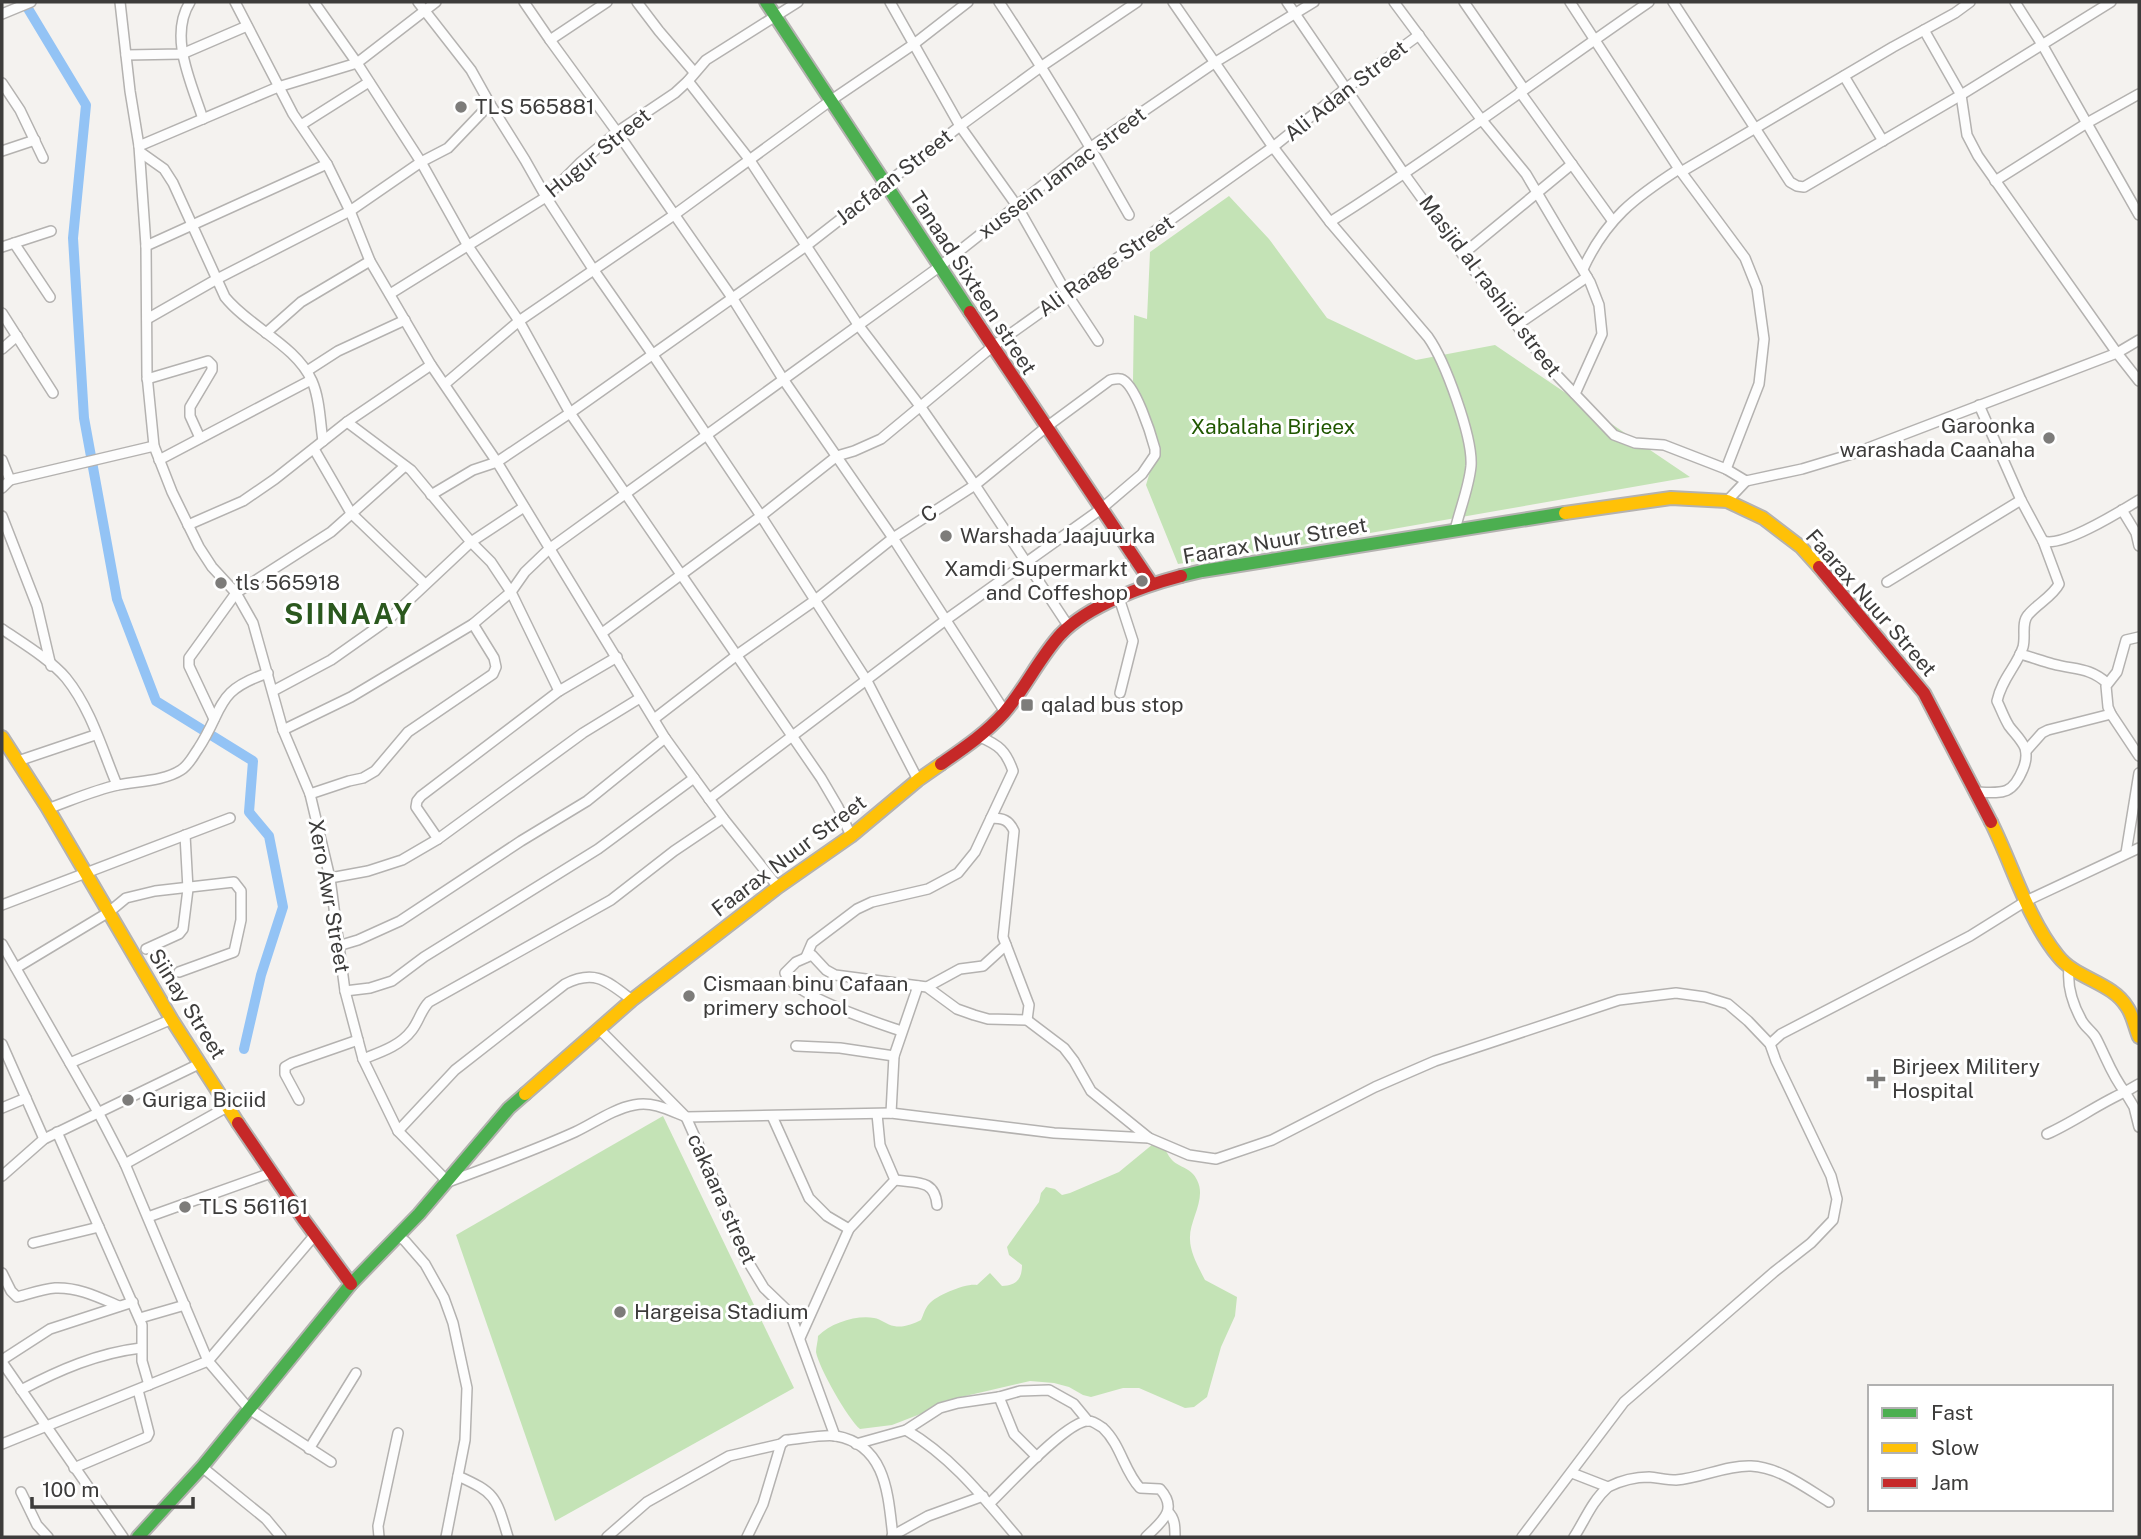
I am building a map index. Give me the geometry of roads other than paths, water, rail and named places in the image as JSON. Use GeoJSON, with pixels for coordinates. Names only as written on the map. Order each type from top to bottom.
{"type":"FeatureCollection","features":[{"type":"Feature","properties":{"kind":"main road","name":"Tanaad Sixteen street"},"geometry":{"type":"LineString","coordinates":[[766,2],[1045,428],[1152,584]]}},
{"type":"Feature","properties":{"kind":"main road","name":"Faarax Nuur Street"},"geometry":{"type":"LineString","coordinates":[[138,1537],[202,1467],[351,1284],[448,1182],[509,1108],[632,1000],[778,887],[851,836],[918,780],[980,737],[1005,712],[1061,634],[1069,627],[1093,610],[1152,584],[1202,571],[1671,498],[1727,501],[1763,518],[1801,547],[1924,693],[2006,852],[2038,927],[2069,968]]}},
{"type":"Feature","properties":{"kind":"main road","name":"Siinay Street"},"geometry":{"type":"LineString","coordinates":[[2,737],[227,1107],[314,1236],[351,1284]]}},
{"type":"Feature","properties":{"kind":"main road"},"geometry":{"type":"LineString","coordinates":[[2069,968],[2110,990],[2127,1006],[2139,1037]]}},
{"type":"Feature","properties":{"kind":"street"},"geometry":{"type":"LineString","coordinates":[[2,14],[32,2]]}},
{"type":"Feature","properties":{"kind":"street","name":"Xero Awr Street"},"geometry":{"type":"LineString","coordinates":[[120,2],[140,149],[146,246],[147,379],[153,446],[199,547],[212,567],[236,593],[253,623],[283,730],[310,794],[330,878],[345,991],[363,1059],[398,1131],[448,1182]]}},
{"type":"Feature","properties":{"kind":"street"},"geometry":{"type":"LineString","coordinates":[[190,2],[181,20],[182,54],[203,119]]}},
{"type":"Feature","properties":{"kind":"street"},"geometry":{"type":"LineString","coordinates":[[235,2],[278,87],[327,164],[370,261],[431,365],[498,462],[665,738],[723,818],[778,887]]}},
{"type":"Feature","properties":{"kind":"street"},"geometry":{"type":"LineString","coordinates":[[314,2],[357,62],[421,162],[468,246],[519,321],[570,413],[821,778],[851,836]]}},
{"type":"Feature","properties":{"kind":"street"},"geometry":{"type":"LineString","coordinates":[[323,441],[315,389],[309,375],[295,358],[232,306],[164,169],[140,149],[278,87],[357,62],[421,6],[436,2]]}},
{"type":"Feature","properties":{"kind":"street"},"geometry":{"type":"LineString","coordinates":[[524,2],[733,299],[783,379],[893,538],[1005,712]]}},
{"type":"Feature","properties":{"kind":"street"},"geometry":{"type":"LineString","coordinates":[[550,40],[607,2]]}},
{"type":"Feature","properties":{"kind":"street"},"geometry":{"type":"LineString","coordinates":[[637,2],[694,72]]}},
{"type":"Feature","properties":{"kind":"street","name":"Hugur Street"},"geometry":{"type":"LineString","coordinates":[[390,294],[546,197],[581,162],[617,132],[675,93],[706,60],[798,2]]}},
{"type":"Feature","properties":{"kind":"street"},"geometry":{"type":"LineString","coordinates":[[890,2],[960,126],[1017,206],[1098,341]]}},
{"type":"Feature","properties":{"kind":"street"},"geometry":{"type":"LineString","coordinates":[[445,384],[519,321],[674,215],[830,101],[914,44],[968,2]]}},
{"type":"Feature","properties":{"kind":"street"},"geometry":{"type":"LineString","coordinates":[[999,2],[1042,66],[1129,215]]}},
{"type":"Feature","properties":{"kind":"street","name":"Jacfaan Street"},"geometry":{"type":"LineString","coordinates":[[431,495],[474,470],[498,462],[570,413],[806,246],[1042,66],[1137,2]]}},
{"type":"Feature","properties":{"kind":"street"},"geometry":{"type":"LineString","coordinates":[[1172,2],[1273,147],[1330,222],[1428,337],[1439,355],[1468,437],[1471,458],[1471,470],[1455,530]]}},
{"type":"Feature","properties":{"kind":"street","name":"Masjid al rashiid street"},"geometry":{"type":"LineString","coordinates":[[1287,2],[1405,175],[1463,254],[1550,368],[1614,435],[1635,443],[1664,445],[1727,469],[1746,481]]}},
{"type":"Feature","properties":{"kind":"street","name":"xussein Jamac street"},"geometry":{"type":"LineString","coordinates":[[283,730],[351,697],[473,624],[511,592],[525,572],[549,549],[939,268],[1091,147],[1214,63],[1314,2]]}},
{"type":"Feature","properties":{"kind":"street"},"geometry":{"type":"LineString","coordinates":[[1394,2],[1481,119],[1526,174],[1585,273],[1599,305],[1602,334],[1575,394]]}},
{"type":"Feature","properties":{"kind":"street"},"geometry":{"type":"LineString","coordinates":[[1464,2],[1612,220]]}},
{"type":"Feature","properties":{"kind":"street"},"geometry":{"type":"LineString","coordinates":[[1570,2],[1680,171],[1745,258],[1757,288],[1764,339],[1759,384],[1727,469]]}},
{"type":"Feature","properties":{"kind":"street"},"geometry":{"type":"LineString","coordinates":[[1330,222],[1405,175],[1649,2]]}},
{"type":"Feature","properties":{"kind":"street"},"geometry":{"type":"LineString","coordinates":[[1673,2],[1790,181],[1804,187],[2043,46],[2111,2]]}},
{"type":"Feature","properties":{"kind":"street"},"geometry":{"type":"LineString","coordinates":[[1517,325],[1585,273],[1591,251],[1612,220],[1648,189],[1970,2]]}},
{"type":"Feature","properties":{"kind":"street"},"geometry":{"type":"LineString","coordinates":[[2015,2],[2139,215]]}},
{"type":"Feature","properties":{"kind":"street"},"geometry":{"type":"LineString","coordinates":[[421,6],[471,69],[546,197],[761,516],[867,681],[918,780]]}},
{"type":"Feature","properties":{"kind":"street"},"geometry":{"type":"LineString","coordinates":[[126,55],[182,54],[247,26]]}},
{"type":"Feature","properties":{"kind":"street"},"geometry":{"type":"LineString","coordinates":[[1924,30],[1961,95],[1967,135],[1978,156],[2139,381]]}},
{"type":"Feature","properties":{"kind":"street","name":"Ali Adan Street"},"geometry":{"type":"LineString","coordinates":[[1273,147],[1345,89],[1419,36]]}},
{"type":"Feature","properties":{"kind":"street"},"geometry":{"type":"LineString","coordinates":[[1844,76],[1883,141]]}},
{"type":"Feature","properties":{"kind":"street"},"geometry":{"type":"LineString","coordinates":[[688,81],[749,159],[859,326],[920,406],[1069,627]]}},
{"type":"Feature","properties":{"kind":"street"},"geometry":{"type":"LineString","coordinates":[[300,125],[369,82]]}},
{"type":"Feature","properties":{"kind":"street"},"geometry":{"type":"LineString","coordinates":[[2,83],[15,101],[43,158]]}},
{"type":"Feature","properties":{"kind":"street"},"geometry":{"type":"LineString","coordinates":[[1995,181],[2139,94]]}},
{"type":"Feature","properties":{"kind":"street"},"geometry":{"type":"LineString","coordinates":[[147,319],[217,279],[350,211],[421,162],[448,148],[490,104]]}},
{"type":"Feature","properties":{"kind":"street"},"geometry":{"type":"LineString","coordinates":[[2,151],[35,140]]}},
{"type":"Feature","properties":{"kind":"street","name":"Ali Raage Street"},"geometry":{"type":"LineString","coordinates":[[602,633],[761,516],[837,456],[881,439],[992,347],[1273,147]]}},
{"type":"Feature","properties":{"kind":"street"},"geometry":{"type":"LineString","coordinates":[[146,246],[327,164]]}},
{"type":"Feature","properties":{"kind":"street"},"geometry":{"type":"LineString","coordinates":[[1463,254],[1572,164]]}},
{"type":"Feature","properties":{"kind":"street"},"geometry":{"type":"LineString","coordinates":[[2,247],[51,231]]}},
{"type":"Feature","properties":{"kind":"street"},"geometry":{"type":"LineString","coordinates":[[14,243],[50,297]]}},
{"type":"Feature","properties":{"kind":"street"},"geometry":{"type":"LineString","coordinates":[[266,333],[301,302],[370,261]]}},
{"type":"Feature","properties":{"kind":"street"},"geometry":{"type":"LineString","coordinates":[[2,313],[53,393]]}},
{"type":"Feature","properties":{"kind":"street"},"geometry":{"type":"LineString","coordinates":[[159,460],[309,375],[338,351],[405,320]]}},
{"type":"Feature","properties":{"kind":"street"},"geometry":{"type":"LineString","coordinates":[[2,349],[17,336]]}},
{"type":"Feature","properties":{"kind":"street"},"geometry":{"type":"LineString","coordinates":[[1727,501],[1746,481],[1833,460],[2117,353],[2139,340]]}},
{"type":"Feature","properties":{"kind":"street"},"geometry":{"type":"LineString","coordinates":[[147,379],[208,361],[212,365],[212,370],[190,407],[190,416],[200,438]]}},
{"type":"Feature","properties":{"kind":"street"},"geometry":{"type":"LineString","coordinates":[[188,525],[243,501],[347,422],[431,365]]}},
{"type":"Feature","properties":{"kind":"street","name":"C"},"geometry":{"type":"LineString","coordinates":[[654,719],[814,601],[893,538],[975,485],[1045,428],[1110,380],[1118,378],[1129,385],[1137,400],[1153,441],[1155,455],[1142,474],[1101,509]]}},
{"type":"Feature","properties":{"kind":"street"},"geometry":{"type":"LineString","coordinates":[[1975,792],[2001,793],[2013,788],[2018,782],[2026,751],[1997,701],[1999,691],[2020,654],[2025,638],[2025,619],[2059,584],[2043,541],[2021,500],[1979,405]]}},
{"type":"Feature","properties":{"kind":"street"},"geometry":{"type":"LineString","coordinates":[[347,422],[419,479],[491,562],[511,592],[558,691]]}},
{"type":"Feature","properties":{"kind":"street"},"geometry":{"type":"LineString","coordinates":[[2,488],[10,480],[153,446]]}},
{"type":"Feature","properties":{"kind":"street"},"geometry":{"type":"LineString","coordinates":[[313,449],[351,513],[425,584]]}},
{"type":"Feature","properties":{"kind":"street"},"geometry":{"type":"LineString","coordinates":[[2,460],[10,480]]}},
{"type":"Feature","properties":{"kind":"street"},"geometry":{"type":"LineString","coordinates":[[213,723],[189,666],[189,658],[236,593],[331,531],[405,466]]}},
{"type":"Feature","properties":{"kind":"street"},"geometry":{"type":"LineString","coordinates":[[1886,582],[2021,500]]}},
{"type":"Feature","properties":{"kind":"street"},"geometry":{"type":"LineString","coordinates":[[2043,541],[2050,544],[2067,538],[2139,500]]}},
{"type":"Feature","properties":{"kind":"street"},"geometry":{"type":"LineString","coordinates":[[273,691],[331,660],[389,619],[471,542],[524,508]]}},
{"type":"Feature","properties":{"kind":"street"},"geometry":{"type":"LineString","coordinates":[[709,799],[947,620],[1101,509]]}},
{"type":"Feature","properties":{"kind":"street"},"geometry":{"type":"LineString","coordinates":[[2122,510],[2136,533],[2139,546]]}},
{"type":"Feature","properties":{"kind":"street"},"geometry":{"type":"LineString","coordinates":[[2,516],[37,606],[51,666]]}},
{"type":"Feature","properties":{"kind":"street"},"geometry":{"type":"LineString","coordinates":[[1119,598],[1133,642],[1120,693]]}},
{"type":"Feature","properties":{"kind":"street"},"geometry":{"type":"LineString","coordinates":[[310,794],[363,778],[374,771],[408,732],[493,674],[496,667],[494,658],[473,624]]}},
{"type":"Feature","properties":{"kind":"street"},"geometry":{"type":"LineString","coordinates":[[2,629],[28,646],[65,677],[92,721],[95,735],[117,785]]}},
{"type":"Feature","properties":{"kind":"street"},"geometry":{"type":"LineString","coordinates":[[2107,683],[2118,672],[2126,640],[2139,637]]}},
{"type":"Feature","properties":{"kind":"street"},"geometry":{"type":"LineString","coordinates":[[2020,654],[2097,674],[2107,683],[2111,714],[2139,756]]}},
{"type":"Feature","properties":{"kind":"street"},"geometry":{"type":"LineString","coordinates":[[438,839],[416,807],[416,801],[558,691],[617,657]]}},
{"type":"Feature","properties":{"kind":"street"},"geometry":{"type":"LineString","coordinates":[[47,809],[117,785],[177,772],[188,764],[200,747],[227,694],[251,679],[268,673]]}},
{"type":"Feature","properties":{"kind":"street"},"geometry":{"type":"LineString","coordinates":[[330,878],[368,871],[402,860],[438,839],[583,733],[639,698]]}},
{"type":"Feature","properties":{"kind":"street"},"geometry":{"type":"LineString","coordinates":[[2026,751],[2048,730],[2111,714]]}},
{"type":"Feature","properties":{"kind":"street"},"geometry":{"type":"LineString","coordinates":[[18,761],[95,735]]}},
{"type":"Feature","properties":{"kind":"street"},"geometry":{"type":"LineString","coordinates":[[806,957],[812,943],[857,909],[872,902],[928,888],[958,873],[975,852],[1013,771],[997,744],[980,737]]}},
{"type":"Feature","properties":{"kind":"street"},"geometry":{"type":"LineString","coordinates":[[338,946],[369,936],[400,921],[587,801],[665,738]]}},
{"type":"Feature","properties":{"kind":"street"},"geometry":{"type":"LineString","coordinates":[[2126,853],[2139,773]]}},
{"type":"Feature","properties":{"kind":"street"},"geometry":{"type":"LineString","coordinates":[[345,991],[370,988],[392,981],[424,957],[598,849],[694,778]]}},
{"type":"Feature","properties":{"kind":"street"},"geometry":{"type":"LineString","coordinates":[[2,905],[230,818]]}},
{"type":"Feature","properties":{"kind":"street"},"geometry":{"type":"LineString","coordinates":[[363,1059],[390,1048],[405,1038],[429,1002],[611,900],[674,851],[723,818]]}},
{"type":"Feature","properties":{"kind":"street"},"geometry":{"type":"LineString","coordinates":[[991,818],[1007,820],[1013,831],[1003,937],[1029,1005],[1027,1020]]}},
{"type":"Feature","properties":{"kind":"street"},"geometry":{"type":"LineString","coordinates":[[146,948],[179,934],[183,929],[188,888],[185,835]]}},
{"type":"Feature","properties":{"kind":"street"},"geometry":{"type":"LineString","coordinates":[[1770,1044],[1781,1034],[1970,936],[2026,901],[2139,848]]}},
{"type":"Feature","properties":{"kind":"street"},"geometry":{"type":"LineString","coordinates":[[16,968],[110,912],[126,898],[155,891],[234,882],[241,891],[241,920],[234,952],[179,972]]}},
{"type":"Feature","properties":{"kind":"street"},"geometry":{"type":"LineString","coordinates":[[2,944],[125,1164],[208,1362],[248,1409],[331,1462]]}},
{"type":"Feature","properties":{"kind":"street"},"geometry":{"type":"LineString","coordinates":[[891,1113],[894,1056],[901,1031],[923,986],[960,969],[983,966],[1006,945]]}},
{"type":"Feature","properties":{"kind":"street"},"geometry":{"type":"LineString","coordinates":[[901,1031],[861,1018],[822,1000],[786,978],[785,973],[812,955],[826,970],[835,975],[923,986],[957,1009],[974,1015],[1027,1020],[1064,1048],[1091,1091],[1149,1138],[1189,1156],[1216,1159],[1272,1140],[1375,1087],[1435,1061],[1619,1000],[1676,993],[1728,1004],[1770,1044],[1831,1176],[1837,1199],[1833,1220],[1811,1243],[1624,1402],[1522,1537]]}},
{"type":"Feature","properties":{"kind":"street"},"geometry":{"type":"LineString","coordinates":[[2069,968],[2070,989],[2083,1023],[2095,1035],[2112,1073],[2134,1107],[2139,1127]]}},
{"type":"Feature","properties":{"kind":"street"},"geometry":{"type":"LineString","coordinates":[[398,1131],[463,1064],[565,984],[584,977],[595,977],[606,981],[632,1000]]}},
{"type":"Feature","properties":{"kind":"street"},"geometry":{"type":"LineString","coordinates":[[70,1063],[172,1019]]}},
{"type":"Feature","properties":{"kind":"street"},"geometry":{"type":"LineString","coordinates":[[599,1029],[686,1117],[891,1113],[1054,1133],[1149,1138]]}},
{"type":"Feature","properties":{"kind":"street"},"geometry":{"type":"LineString","coordinates":[[299,1100],[285,1074],[285,1067],[358,1040]]}},
{"type":"Feature","properties":{"kind":"street"},"geometry":{"type":"LineString","coordinates":[[2,1044],[44,1139]]}},
{"type":"Feature","properties":{"kind":"street"},"geometry":{"type":"LineString","coordinates":[[796,1046],[839,1048],[894,1056]]}},
{"type":"Feature","properties":{"kind":"street"},"geometry":{"type":"LineString","coordinates":[[2,1176],[44,1139],[201,1063]]}},
{"type":"Feature","properties":{"kind":"street"},"geometry":{"type":"LineString","coordinates":[[2047,1134],[2139,1084]]}},
{"type":"Feature","properties":{"kind":"street"},"geometry":{"type":"LineString","coordinates":[[2,1108],[26,1098]]}},
{"type":"Feature","properties":{"kind":"street","name":"cakaara street"},"geometry":{"type":"LineString","coordinates":[[448,1182],[524,1154],[616,1111],[635,1105],[657,1104],[686,1117],[744,1255],[764,1288],[790,1313],[800,1338]]}},
{"type":"Feature","properties":{"kind":"street"},"geometry":{"type":"LineString","coordinates":[[125,1164],[227,1107]]}},
{"type":"Feature","properties":{"kind":"street"},"geometry":{"type":"LineString","coordinates":[[877,1114],[880,1145],[895,1180]]}},
{"type":"Feature","properties":{"kind":"street"},"geometry":{"type":"LineString","coordinates":[[772,1116],[809,1198],[827,1216],[849,1229]]}},
{"type":"Feature","properties":{"kind":"street"},"geometry":{"type":"LineString","coordinates":[[57,1132],[140,1318],[142,1361],[149,1385]]}},
{"type":"Feature","properties":{"kind":"street"},"geometry":{"type":"LineString","coordinates":[[148,1217],[271,1173]]}},
{"type":"Feature","properties":{"kind":"street"},"geometry":{"type":"LineString","coordinates":[[895,1180],[929,1185],[934,1190],[937,1205]]}},
{"type":"Feature","properties":{"kind":"street"},"geometry":{"type":"LineString","coordinates":[[835,1436],[800,1338],[849,1229],[895,1180]]}},
{"type":"Feature","properties":{"kind":"street"},"geometry":{"type":"LineString","coordinates":[[33,1243],[99,1227]]}},
{"type":"Feature","properties":{"kind":"street"},"geometry":{"type":"LineString","coordinates":[[397,1235],[425,1264],[444,1298],[453,1323],[467,1388],[465,1440],[446,1537]]}},
{"type":"Feature","properties":{"kind":"street"},"geometry":{"type":"LineString","coordinates":[[2,1444],[208,1362],[314,1236]]}},
{"type":"Feature","properties":{"kind":"street"},"geometry":{"type":"LineString","coordinates":[[2,1273],[17,1297],[53,1288],[67,1289],[87,1292],[119,1306]]}},
{"type":"Feature","properties":{"kind":"street"},"geometry":{"type":"LineString","coordinates":[[122,1537],[2,1361],[50,1329],[133,1302]]}},
{"type":"Feature","properties":{"kind":"street"},"geometry":{"type":"LineString","coordinates":[[140,1318],[185,1305]]}},
{"type":"Feature","properties":{"kind":"street"},"geometry":{"type":"LineString","coordinates":[[21,1390],[57,1372],[107,1354],[141,1348]]}},
{"type":"Feature","properties":{"kind":"street"},"geometry":{"type":"LineString","coordinates":[[309,1449],[356,1373]]}},
{"type":"Feature","properties":{"kind":"street"},"geometry":{"type":"LineString","coordinates":[[74,1468],[147,1437],[149,1433],[138,1390]]}},
{"type":"Feature","properties":{"kind":"street"},"geometry":{"type":"LineString","coordinates":[[856,1444],[906,1430],[940,1408],[1020,1391],[1049,1390],[1074,1404],[1088,1421],[1101,1426],[1114,1441],[1131,1478],[1140,1488],[1160,1489],[1167,1497],[1168,1511],[1146,1537]]}},
{"type":"Feature","properties":{"kind":"street"},"geometry":{"type":"LineString","coordinates":[[999,1397],[1014,1434],[1037,1457]]}},
{"type":"Feature","properties":{"kind":"street"},"geometry":{"type":"LineString","coordinates":[[607,1537],[647,1502],[729,1456],[781,1444],[786,1440],[835,1436],[870,1453],[880,1469],[889,1494],[893,1536],[928,1516],[986,1500],[1059,1436],[1076,1424],[1088,1421]]}},
{"type":"Feature","properties":{"kind":"street"},"geometry":{"type":"LineString","coordinates":[[906,1430],[928,1443],[956,1468],[1017,1537]]}},
{"type":"Feature","properties":{"kind":"street"},"geometry":{"type":"LineString","coordinates":[[379,1537],[378,1526],[398,1433]]}},
{"type":"Feature","properties":{"kind":"street"},"geometry":{"type":"LineString","coordinates":[[747,1537],[763,1504],[781,1444]]}},
{"type":"Feature","properties":{"kind":"street"},"geometry":{"type":"LineString","coordinates":[[1574,1537],[1587,1518],[1595,1499],[1608,1487],[1619,1481],[1648,1477],[1691,1479],[1752,1466],[1779,1473],[1829,1502]]}},
{"type":"Feature","properties":{"kind":"street"},"geometry":{"type":"LineString","coordinates":[[202,1467],[267,1518],[281,1537]]}},
{"type":"Feature","properties":{"kind":"street"},"geometry":{"type":"LineString","coordinates":[[1572,1473],[1608,1487]]}},
{"type":"Feature","properties":{"kind":"street"},"geometry":{"type":"LineString","coordinates":[[457,1476],[482,1487],[493,1496],[508,1537]]}},
{"type":"Feature","properties":{"kind":"street"},"geometry":{"type":"LineString","coordinates":[[22,1492],[37,1525],[48,1537]]}},
{"type":"Feature","properties":{"kind":"street"},"geometry":{"type":"LineString","coordinates":[[1168,1511],[1175,1524],[1175,1537]]}},
{"type":"Feature","properties":{"kind":"waterway"},"geometry":{"type":"LineString","coordinates":[[24,2],[86,105],[73,238],[84,418],[117,599],[156,701],[253,761],[249,812],[269,836],[283,907],[261,975],[244,1049]]}},
{"type":"Feature","properties":{"kind":"place","name":"TLS 565881"},"geometry":{"type":"Point","coordinates":[461,107]}},
{"type":"Feature","properties":{"kind":"place","name":"Garoonka warashada Caanaha"},"geometry":{"type":"Point","coordinates":[2049,438]}},
{"type":"Feature","properties":{"kind":"place","name":"Warshada Jaajuurka"},"geometry":{"type":"Point","coordinates":[946,536]}},
{"type":"Feature","properties":{"kind":"place","name":"Xamdi Supermarkt and Coffeshop"},"geometry":{"type":"Point","coordinates":[1142,581]}},
{"type":"Feature","properties":{"kind":"place","name":"tls 565918"},"geometry":{"type":"Point","coordinates":[221,583]}},
{"type":"Feature","properties":{"kind":"place","name":"qalad bus stop"},"geometry":{"type":"Point","coordinates":[1027,705]}},
{"type":"Feature","properties":{"kind":"place","name":"Cismaan binu Cafaan primery school"},"geometry":{"type":"Point","coordinates":[689,996]}},
{"type":"Feature","properties":{"kind":"place","name":"Birjeex Militery Hospital"},"geometry":{"type":"Point","coordinates":[1876,1079]}},
{"type":"Feature","properties":{"kind":"place","name":"Guriga Biciid"},"geometry":{"type":"Point","coordinates":[128,1100]}},
{"type":"Feature","properties":{"kind":"place","name":"TLS 561161"},"geometry":{"type":"Point","coordinates":[185,1207]}},
{"type":"Feature","properties":{"kind":"place","name":"Hargeisa Stadium"},"geometry":{"type":"Point","coordinates":[620,1312]}},
{"type":"Feature","properties":{"kind":"district","name":"SIINAAY"},"geometry":{"type":"Point","coordinates":[349,614]}},
{"type":"Feature","properties":{"kind":"park label","name":"Xabalaha Birjeex"},"geometry":{"type":"Point","coordinates":[1273,427]}}]}
